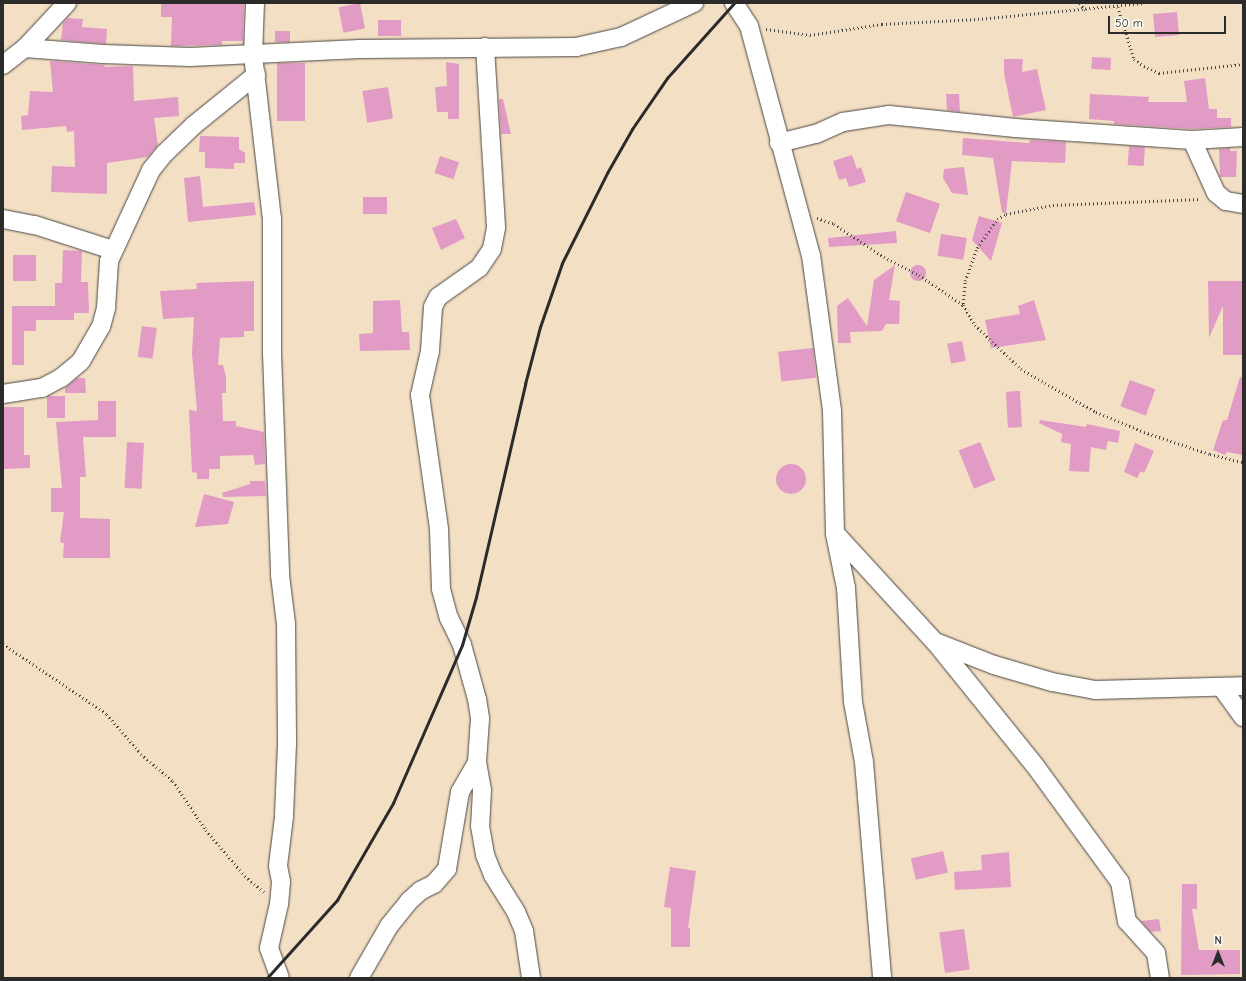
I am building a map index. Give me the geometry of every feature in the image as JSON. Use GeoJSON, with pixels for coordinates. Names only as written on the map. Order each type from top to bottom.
{"type":"FeatureCollection","features":[{"type":"Feature","properties":{"kind":"street"},"geometry":{"type":"LineString","coordinates":[[3,65],[25,48],[67,3]]}},
{"type":"Feature","properties":{"kind":"street"},"geometry":{"type":"LineString","coordinates":[[255,3],[253,56],[272,219],[272,353],[280,575],[286,624],[287,744],[284,817],[278,866],[281,882],[279,904],[269,948],[280,978]]}},
{"type":"Feature","properties":{"kind":"street"},"geometry":{"type":"LineString","coordinates":[[25,48],[103,54],[253,56],[360,50],[485,47],[576,47],[621,37],[694,3]]}},
{"type":"Feature","properties":{"kind":"street"},"geometry":{"type":"LineString","coordinates":[[734,3],[749,26],[779,143],[801,212],[811,255],[832,411],[835,533],[846,588],[853,702],[864,762],[882,978]]}},
{"type":"Feature","properties":{"kind":"street"},"geometry":{"type":"LineString","coordinates":[[485,47],[496,228],[492,249],[479,268],[438,297],[433,307],[430,352],[420,395],[439,529],[441,589],[449,618],[462,645],[477,699],[480,719],[477,762],[482,790],[480,826],[485,855],[494,875],[516,912],[524,931],[531,978]]}},
{"type":"Feature","properties":{"kind":"street"},"geometry":{"type":"LineString","coordinates":[[3,394],[42,388],[61,378],[81,361],[101,327],[106,308],[109,261],[113,250],[151,170],[165,153],[194,125],[256,75]]}},
{"type":"Feature","properties":{"kind":"street"},"geometry":{"type":"LineString","coordinates":[[779,143],[816,134],[843,122],[889,115],[1015,128],[1192,140],[1243,137]]}},
{"type":"Feature","properties":{"kind":"street"},"geometry":{"type":"LineString","coordinates":[[1192,140],[1216,193],[1226,201],[1243,204]]}},
{"type":"Feature","properties":{"kind":"street"},"geometry":{"type":"LineString","coordinates":[[3,219],[35,224],[113,250]]}},
{"type":"Feature","properties":{"kind":"street"},"geometry":{"type":"LineString","coordinates":[[835,533],[935,642],[1036,767],[1120,882],[1127,921],[1156,953],[1160,978]]}},
{"type":"Feature","properties":{"kind":"street"},"geometry":{"type":"LineString","coordinates":[[935,642],[994,665],[1052,682],[1095,690],[1222,688],[1243,686]]}},
{"type":"Feature","properties":{"kind":"street"},"geometry":{"type":"LineString","coordinates":[[1222,688],[1243,717]]}},
{"type":"Feature","properties":{"kind":"street"},"geometry":{"type":"LineString","coordinates":[[359,978],[389,926],[409,901],[420,891],[434,884],[447,870],[460,792],[477,762]]}},
{"type":"Feature","properties":{"kind":"path"},"geometry":{"type":"LineString","coordinates":[[1080,3],[1085,10]]}},
{"type":"Feature","properties":{"kind":"path"},"geometry":{"type":"LineString","coordinates":[[749,26],[789,34],[810,35],[882,24],[1085,10],[1143,3]]}},
{"type":"Feature","properties":{"kind":"path"},"geometry":{"type":"LineString","coordinates":[[1118,7],[1134,59],[1144,66],[1159,73],[1243,64]]}},
{"type":"Feature","properties":{"kind":"path"},"geometry":{"type":"LineString","coordinates":[[963,305],[964,282],[977,248],[998,219],[1006,214],[1052,205],[1197,201],[1216,193]]}},
{"type":"Feature","properties":{"kind":"path"},"geometry":{"type":"LineString","coordinates":[[801,212],[834,224],[884,257],[919,275],[963,305],[975,325],[1021,369],[1096,412],[1152,435],[1210,454],[1243,462]]}},
{"type":"Feature","properties":{"kind":"path"},"geometry":{"type":"LineString","coordinates":[[3,644],[107,714],[141,754],[173,782],[206,830],[245,876],[279,904]]}},
{"type":"Feature","properties":{"kind":"building"},"geometry":{"type":"Polygon","coordinates":[[[161,3],[244,3],[243,41],[222,41],[222,45],[171,46],[172,17],[161,17],[161,3]]]}},
{"type":"Feature","properties":{"kind":"building"},"geometry":{"type":"Polygon","coordinates":[[[360,3],[365,29],[343,33],[338,7],[360,3]]]}},
{"type":"Feature","properties":{"kind":"building"},"geometry":{"type":"Polygon","coordinates":[[[1177,12],[1179,35],[1155,37],[1153,14],[1177,12]]]}},
{"type":"Feature","properties":{"kind":"building"},"geometry":{"type":"Polygon","coordinates":[[[68,18],[83,19],[82,27],[107,29],[106,44],[61,40],[63,23],[68,18]]]}},
{"type":"Feature","properties":{"kind":"building"},"geometry":{"type":"Polygon","coordinates":[[[378,20],[401,20],[401,36],[378,36],[378,20]]]}},
{"type":"Feature","properties":{"kind":"building"},"geometry":{"type":"Polygon","coordinates":[[[275,31],[290,31],[290,42],[275,42],[275,31]]]}},
{"type":"Feature","properties":{"kind":"building"},"geometry":{"type":"Polygon","coordinates":[[[1092,57],[1111,58],[1110,70],[1091,69],[1092,57]]]}},
{"type":"Feature","properties":{"kind":"building"},"geometry":{"type":"Polygon","coordinates":[[[1004,59],[1023,59],[1022,72],[1037,69],[1046,110],[1013,117],[1004,73],[1004,59]]]}},
{"type":"Feature","properties":{"kind":"building"},"geometry":{"type":"Polygon","coordinates":[[[50,61],[105,65],[104,67],[133,66],[134,101],[178,97],[179,116],[154,118],[158,145],[148,157],[107,163],[107,194],[51,192],[52,166],[75,167],[74,131],[67,132],[66,126],[22,130],[21,116],[28,115],[30,91],[53,92],[50,61]]]}},
{"type":"Feature","properties":{"kind":"building"},"geometry":{"type":"Polygon","coordinates":[[[446,62],[459,64],[459,119],[448,119],[448,112],[437,112],[435,87],[447,86],[446,62]]]}},
{"type":"Feature","properties":{"kind":"building"},"geometry":{"type":"Polygon","coordinates":[[[277,63],[305,63],[305,121],[277,121],[277,63]]]}},
{"type":"Feature","properties":{"kind":"building"},"geometry":{"type":"Polygon","coordinates":[[[1205,78],[1209,109],[1217,109],[1217,118],[1231,118],[1231,127],[1192,129],[1114,124],[1114,121],[1089,119],[1090,94],[1149,97],[1148,102],[1187,102],[1184,81],[1205,78]]]}},
{"type":"Feature","properties":{"kind":"building"},"geometry":{"type":"Polygon","coordinates":[[[388,87],[393,119],[367,123],[362,91],[388,87]]]}},
{"type":"Feature","properties":{"kind":"building"},"geometry":{"type":"Polygon","coordinates":[[[946,94],[959,94],[960,112],[947,110],[946,94]]]}},
{"type":"Feature","properties":{"kind":"building"},"geometry":{"type":"Polygon","coordinates":[[[499,99],[503,99],[511,134],[501,134],[499,99]]]}},
{"type":"Feature","properties":{"kind":"building"},"geometry":{"type":"Polygon","coordinates":[[[200,136],[239,137],[239,149],[245,153],[245,163],[234,163],[234,169],[205,168],[205,152],[199,152],[200,136]]]}},
{"type":"Feature","properties":{"kind":"building"},"geometry":{"type":"Polygon","coordinates":[[[963,138],[1029,143],[1030,140],[1066,142],[1065,163],[1012,161],[1006,213],[1002,213],[993,158],[962,155],[963,138]]]}},
{"type":"Feature","properties":{"kind":"building"},"geometry":{"type":"Polygon","coordinates":[[[1129,146],[1145,147],[1144,166],[1128,165],[1129,146]]]}},
{"type":"Feature","properties":{"kind":"building"},"geometry":{"type":"Polygon","coordinates":[[[1230,148],[1230,151],[1237,151],[1236,177],[1220,177],[1219,149],[1230,148]]]}},
{"type":"Feature","properties":{"kind":"building"},"geometry":{"type":"Polygon","coordinates":[[[852,155],[857,169],[861,167],[866,182],[849,187],[846,178],[839,180],[833,161],[852,155]]]}},
{"type":"Feature","properties":{"kind":"building"},"geometry":{"type":"Polygon","coordinates":[[[440,156],[459,162],[453,179],[434,173],[440,156]]]}},
{"type":"Feature","properties":{"kind":"building"},"geometry":{"type":"Polygon","coordinates":[[[964,167],[968,195],[952,193],[943,178],[944,169],[964,167]]]}},
{"type":"Feature","properties":{"kind":"building"},"geometry":{"type":"Polygon","coordinates":[[[200,176],[203,207],[254,202],[256,215],[188,222],[184,178],[200,176]]]}},
{"type":"Feature","properties":{"kind":"building"},"geometry":{"type":"Polygon","coordinates":[[[906,192],[940,204],[930,233],[896,221],[906,192]]]}},
{"type":"Feature","properties":{"kind":"building"},"geometry":{"type":"Polygon","coordinates":[[[363,197],[387,197],[387,214],[363,214],[363,197]]]}},
{"type":"Feature","properties":{"kind":"building"},"geometry":{"type":"Polygon","coordinates":[[[979,216],[1002,223],[991,261],[972,240],[979,216]]]}},
{"type":"Feature","properties":{"kind":"building"},"geometry":{"type":"Polygon","coordinates":[[[456,219],[465,238],[441,250],[432,228],[456,219]]]}},
{"type":"Feature","properties":{"kind":"building"},"geometry":{"type":"Polygon","coordinates":[[[896,231],[897,243],[829,247],[828,238],[896,231]]]}},
{"type":"Feature","properties":{"kind":"building"},"geometry":{"type":"Polygon","coordinates":[[[941,234],[967,238],[963,260],[938,256],[941,234]]]}},
{"type":"Feature","properties":{"kind":"building"},"geometry":{"type":"Polygon","coordinates":[[[63,250],[82,251],[81,282],[88,282],[89,313],[74,313],[74,320],[36,320],[36,331],[24,331],[24,365],[12,365],[12,306],[55,306],[55,283],[62,283],[63,250]]]}},
{"type":"Feature","properties":{"kind":"building"},"geometry":{"type":"Polygon","coordinates":[[[13,255],[36,255],[36,281],[13,281],[13,255]]]}},
{"type":"Feature","properties":{"kind":"building"},"geometry":{"type":"Polygon","coordinates":[[[895,265],[889,300],[900,301],[899,324],[886,324],[882,331],[850,332],[851,343],[838,343],[837,306],[848,298],[867,326],[874,280],[895,265]]]}},
{"type":"Feature","properties":{"kind":"building"},"geometry":{"type":"Polygon","coordinates":[[[918,265],[924,267],[926,273],[924,279],[918,281],[912,279],[910,273],[912,267],[918,265]]]}},
{"type":"Feature","properties":{"kind":"building"},"geometry":{"type":"Polygon","coordinates":[[[254,281],[254,331],[244,331],[244,337],[220,338],[218,365],[223,365],[226,377],[226,393],[222,393],[223,421],[236,421],[236,426],[264,432],[265,464],[255,465],[253,455],[220,456],[220,469],[209,469],[209,479],[197,479],[197,473],[192,472],[189,410],[197,411],[192,353],[194,317],[163,319],[160,291],[197,289],[196,283],[254,281]]]}},
{"type":"Feature","properties":{"kind":"building"},"geometry":{"type":"Polygon","coordinates":[[[1208,281],[1243,281],[1243,355],[1223,355],[1223,306],[1209,338],[1208,281]]]}},
{"type":"Feature","properties":{"kind":"building"},"geometry":{"type":"Polygon","coordinates":[[[400,300],[402,332],[409,332],[410,350],[360,351],[359,334],[373,333],[373,301],[400,300]]]}},
{"type":"Feature","properties":{"kind":"building"},"geometry":{"type":"Polygon","coordinates":[[[1034,300],[1046,340],[991,348],[985,320],[1020,314],[1018,306],[1034,300]]]}},
{"type":"Feature","properties":{"kind":"building"},"geometry":{"type":"Polygon","coordinates":[[[142,326],[157,328],[153,359],[138,357],[142,326]]]}},
{"type":"Feature","properties":{"kind":"building"},"geometry":{"type":"Polygon","coordinates":[[[962,341],[966,361],[951,363],[947,344],[962,341]]]}},
{"type":"Feature","properties":{"kind":"building"},"geometry":{"type":"Polygon","coordinates":[[[813,348],[816,378],[781,381],[778,352],[813,348]]]}},
{"type":"Feature","properties":{"kind":"building"},"geometry":{"type":"Polygon","coordinates":[[[1240,377],[1243,378],[1243,455],[1227,452],[1225,455],[1213,450],[1223,420],[1227,420],[1240,377]]]}},
{"type":"Feature","properties":{"kind":"building"},"geometry":{"type":"Polygon","coordinates":[[[77,378],[85,378],[86,393],[65,393],[65,388],[77,378]]]}},
{"type":"Feature","properties":{"kind":"building"},"geometry":{"type":"Polygon","coordinates":[[[1130,380],[1155,389],[1146,416],[1120,406],[1130,380]]]}},
{"type":"Feature","properties":{"kind":"building"},"geometry":{"type":"Polygon","coordinates":[[[1020,391],[1022,427],[1008,428],[1006,392],[1020,391]]]}},
{"type":"Feature","properties":{"kind":"building"},"geometry":{"type":"Polygon","coordinates":[[[47,396],[65,396],[65,418],[47,418],[47,396]]]}},
{"type":"Feature","properties":{"kind":"building"},"geometry":{"type":"Polygon","coordinates":[[[98,401],[116,401],[116,437],[83,437],[86,477],[80,477],[80,518],[110,519],[110,558],[63,558],[64,543],[60,542],[64,512],[51,512],[51,488],[62,488],[56,422],[98,420],[98,401]]]}},
{"type":"Feature","properties":{"kind":"building"},"geometry":{"type":"Polygon","coordinates":[[[3,407],[24,407],[24,455],[30,455],[30,468],[3,469],[3,407]]]}},
{"type":"Feature","properties":{"kind":"building"},"geometry":{"type":"Polygon","coordinates":[[[1040,420],[1086,427],[1087,424],[1120,431],[1118,443],[1108,441],[1106,450],[1091,447],[1089,472],[1069,471],[1071,444],[1061,442],[1062,434],[1039,423],[1040,420]]]}},
{"type":"Feature","properties":{"kind":"building"},"geometry":{"type":"Polygon","coordinates":[[[127,442],[144,443],[142,489],[125,488],[127,442]]]}},
{"type":"Feature","properties":{"kind":"building"},"geometry":{"type":"Polygon","coordinates":[[[980,442],[995,480],[974,489],[959,451],[980,442]]]}},
{"type":"Feature","properties":{"kind":"building"},"geometry":{"type":"Polygon","coordinates":[[[1135,443],[1154,451],[1144,473],[1141,471],[1137,478],[1124,472],[1135,443]]]}},
{"type":"Feature","properties":{"kind":"building"},"geometry":{"type":"Polygon","coordinates":[[[791,464],[802,468],[806,479],[802,490],[791,494],[780,490],[776,479],[780,468],[791,464]]]}},
{"type":"Feature","properties":{"kind":"building"},"geometry":{"type":"Polygon","coordinates":[[[250,481],[265,481],[266,496],[223,497],[222,493],[250,484],[250,481]]]}},
{"type":"Feature","properties":{"kind":"building"},"geometry":{"type":"Polygon","coordinates":[[[204,494],[234,502],[228,524],[195,527],[204,494]]]}},
{"type":"Feature","properties":{"kind":"building"},"geometry":{"type":"Polygon","coordinates":[[[943,851],[948,872],[916,880],[911,858],[943,851]]]}},
{"type":"Feature","properties":{"kind":"building"},"geometry":{"type":"Polygon","coordinates":[[[1009,852],[1011,887],[955,890],[954,872],[982,870],[981,855],[1009,852]]]}},
{"type":"Feature","properties":{"kind":"building"},"geometry":{"type":"Polygon","coordinates":[[[670,867],[696,871],[688,928],[690,928],[690,947],[671,947],[671,908],[664,907],[670,867]]]}},
{"type":"Feature","properties":{"kind":"building"},"geometry":{"type":"Polygon","coordinates":[[[1182,884],[1197,884],[1197,909],[1192,909],[1199,950],[1240,950],[1240,974],[1181,975],[1182,884]]]}},
{"type":"Feature","properties":{"kind":"building"},"geometry":{"type":"Polygon","coordinates":[[[1159,919],[1161,931],[1151,932],[1141,921],[1159,919]]]}},
{"type":"Feature","properties":{"kind":"building"},"geometry":{"type":"Polygon","coordinates":[[[964,929],[970,970],[945,973],[939,932],[964,929]]]}},
{"type":"Feature","properties":{"kind":"railway"},"geometry":{"type":"LineString","coordinates":[[267,978],[337,900],[393,803],[462,645],[476,597],[525,384],[540,327],[562,263],[607,173],[632,129],[667,78],[734,3]]}}]}
